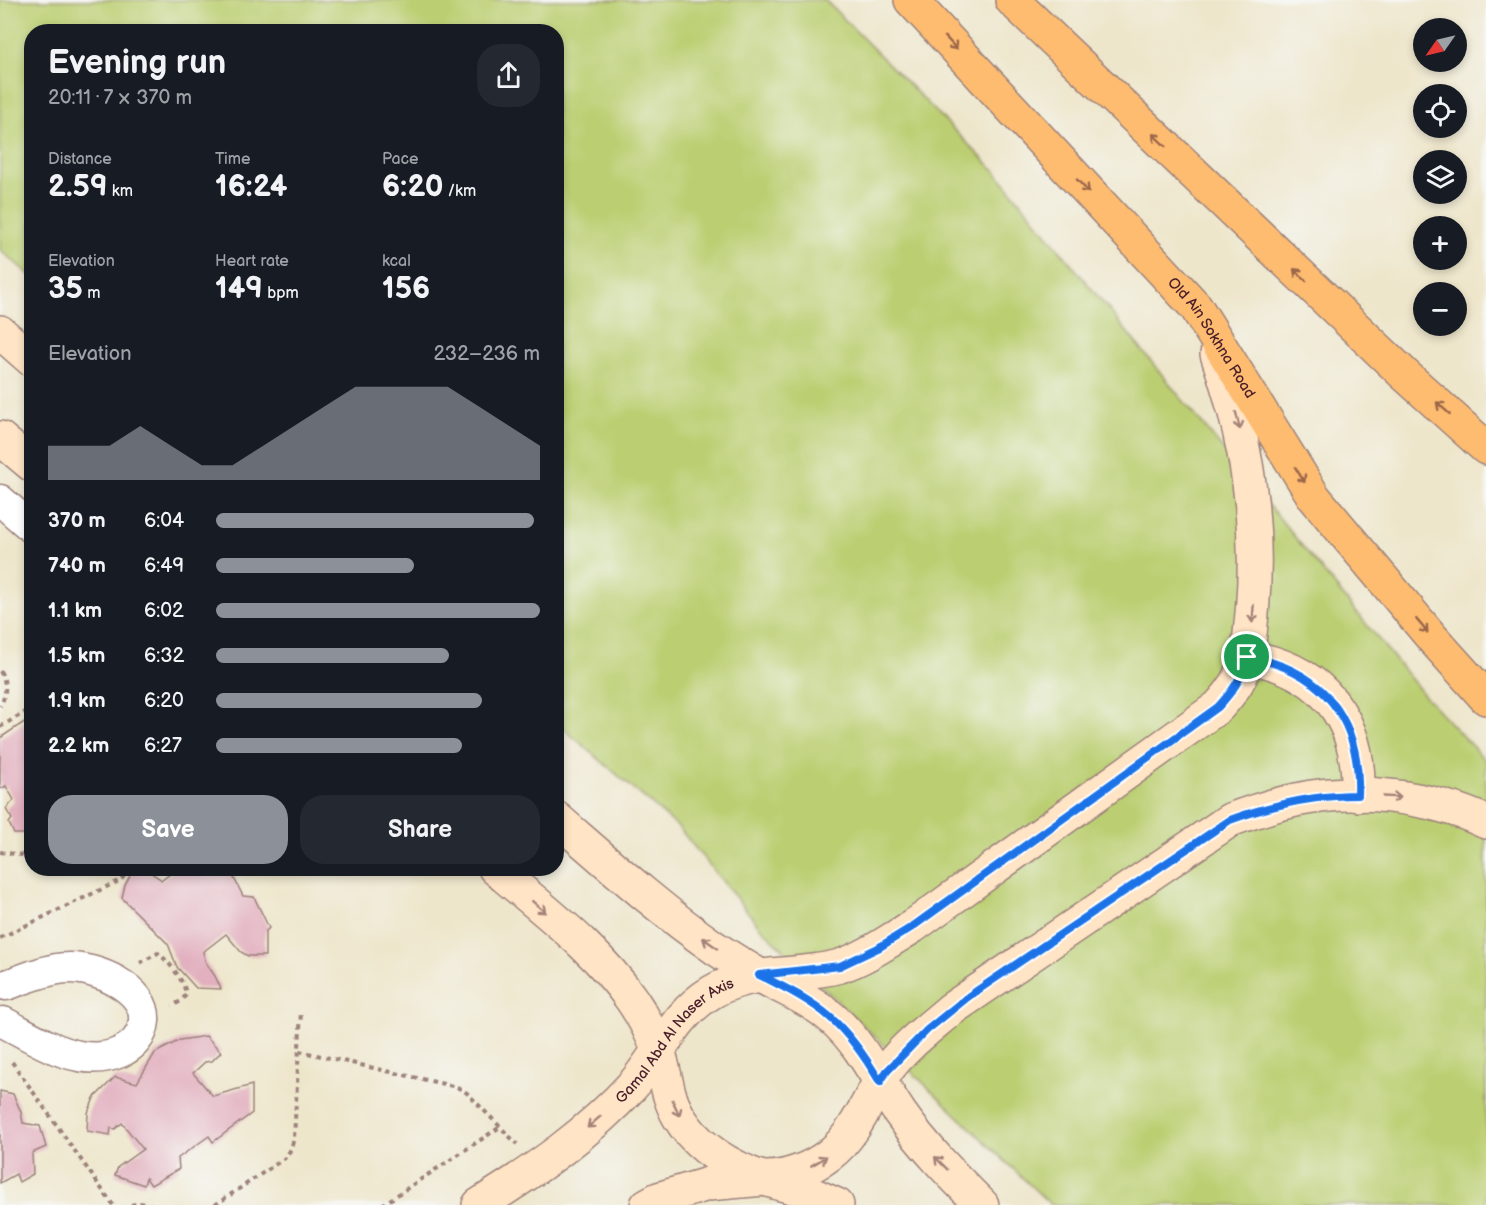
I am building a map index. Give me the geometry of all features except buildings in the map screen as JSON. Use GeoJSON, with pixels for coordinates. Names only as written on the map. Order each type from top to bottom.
{"type":"FeatureCollection","features":[{"type":"Feature","properties":{"kind":"main road","name":"Old Ain Sokhna Road"},"geometry":{"type":"LineString","coordinates":[[911,0],[1196,307],[1314,497],[1486,698]]}},
{"type":"Feature","properties":{"kind":"main road"},"geometry":{"type":"LineString","coordinates":[[1012,0],[1404,374],[1486,448]]}},
{"type":"Feature","properties":{"kind":"main road","name":"Gamal Abd Al Naser Axis"},"geometry":{"type":"LineString","coordinates":[[479,1205],[539,1167],[607,1112],[633,1084],[680,1019],[694,1004],[723,987],[759,975],[840,966],[878,948],[912,927],[1218,707],[1234,690],[1246,666],[1255,579],[1255,536],[1251,488],[1243,441],[1231,395],[1196,307]]}},
{"type":"Feature","properties":{"kind":"main road"},"geometry":{"type":"LineString","coordinates":[[0,332],[24,353]]}},
{"type":"Feature","properties":{"kind":"main road"},"geometry":{"type":"LineString","coordinates":[[0,438],[24,458]]}},
{"type":"Feature","properties":{"kind":"main road"},"geometry":{"type":"LineString","coordinates":[[1247,657],[1271,661],[1294,670],[1315,684],[1332,702],[1346,723],[1355,746],[1359,771],[1358,795]]}},
{"type":"Feature","properties":{"kind":"main road"},"geometry":{"type":"LineString","coordinates":[[647,1205],[658,1199],[708,1184],[764,1179],[797,1172],[829,1156],[854,1129],[887,1071],[920,1037],[969,996],[1230,820],[1263,808],[1298,800],[1333,795],[1358,795],[1413,800],[1440,806],[1486,822]]}},
{"type":"Feature","properties":{"kind":"main road"},"geometry":{"type":"LineString","coordinates":[[564,825],[674,918],[716,948],[759,975],[809,1001],[831,1017],[848,1033],[859,1048],[915,1134],[933,1156],[982,1205]]}},
{"type":"Feature","properties":{"kind":"main road"},"geometry":{"type":"LineString","coordinates":[[504,876],[591,953],[613,975],[633,1001],[658,1052],[666,1087],[680,1118],[700,1144],[728,1164],[764,1179],[805,1191],[837,1205]]}},
{"type":"Feature","properties":{"kind":"street"},"geometry":{"type":"LineString","coordinates":[[0,500],[24,521]]}},
{"type":"Feature","properties":{"kind":"street"},"geometry":{"type":"LineString","coordinates":[[68,968],[96,972],[122,983],[142,1010],[144,1020],[138,1038],[130,1047],[112,1055],[95,1058],[78,1056],[3,1034],[7,1003],[3,978],[68,968]]}},
{"type":"Feature","properties":{"kind":"path"},"geometry":{"type":"LineString","coordinates":[[0,671],[5,683],[5,694],[0,706]]}},
{"type":"Feature","properties":{"kind":"path"},"geometry":{"type":"LineString","coordinates":[[0,727],[24,713]]}},
{"type":"Feature","properties":{"kind":"path"},"geometry":{"type":"LineString","coordinates":[[0,852],[24,855]]}},
{"type":"Feature","properties":{"kind":"path"},"geometry":{"type":"LineString","coordinates":[[0,938],[121,880],[124,876]]}},
{"type":"Feature","properties":{"kind":"path"},"geometry":{"type":"LineString","coordinates":[[215,1205],[285,1158],[291,1149],[294,1138],[301,1011]]}},
{"type":"Feature","properties":{"kind":"path"},"geometry":{"type":"LineString","coordinates":[[3,1034],[113,1205]]}},
{"type":"Feature","properties":{"kind":"path"},"geometry":{"type":"LineString","coordinates":[[299,1051],[457,1087],[467,1093],[539,1167]]}},
{"type":"Feature","properties":{"kind":"path"},"geometry":{"type":"LineString","coordinates":[[382,1205],[500,1127]]}},
{"type":"Feature","properties":{"kind":"path"},"geometry":{"type":"LineString","coordinates":[[132,1205],[140,1203],[153,1205]]}},
{"type":"Feature","properties":{"kind":"green space"},"geometry":{"type":"Polygon","coordinates":[[[0,0],[825,0],[996,172],[1425,696],[1486,761],[1486,1205],[1051,1205],[760,927],[678,827],[564,729],[564,24],[24,24],[24,270],[0,250],[0,0]]]}},
{"type":"Feature","properties":{"kind":"route"},"geometry":{"type":"LineString","coordinates":[[1247,657],[1271,661],[1294,670],[1315,684],[1332,702],[1346,723],[1355,746],[1359,771],[1358,795],[1333,795],[1298,800],[1263,808],[1230,820],[950,1010],[905,1052],[880,1082],[865,1055],[848,1033],[831,1017],[789,989],[759,975],[840,966],[878,948],[912,927],[1218,707],[1234,690],[1246,666],[1247,657]]}}]}
